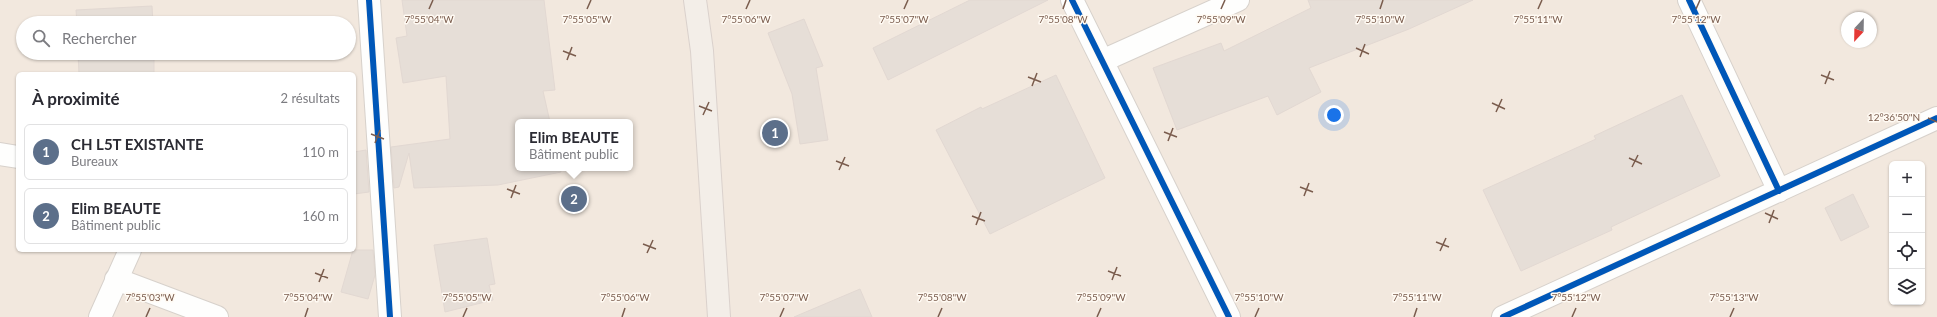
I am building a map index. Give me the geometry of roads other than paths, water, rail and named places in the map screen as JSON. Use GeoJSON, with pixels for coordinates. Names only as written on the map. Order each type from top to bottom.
{"type":"FeatureCollection","features":[{"type":"Feature","properties":{"kind":"main road"},"geometry":{"type":"LineString","coordinates":[[695,0],[702,51],[719,317]]}},
{"type":"Feature","properties":{"kind":"street"},"geometry":{"type":"LineString","coordinates":[[369,0],[390,317]]}},
{"type":"Feature","properties":{"kind":"street"},"geometry":{"type":"LineString","coordinates":[[1072,0],[1229,317]]}},
{"type":"Feature","properties":{"kind":"street"},"geometry":{"type":"LineString","coordinates":[[1102,61],[1238,0]]}},
{"type":"Feature","properties":{"kind":"street"},"geometry":{"type":"LineString","coordinates":[[1689,0],[1779,191]]}},
{"type":"Feature","properties":{"kind":"street"},"geometry":{"type":"LineString","coordinates":[[1503,317],[1937,118]]}},
{"type":"Feature","properties":{"kind":"street"},"geometry":{"type":"LineString","coordinates":[[0,154],[16,157]]}},
{"type":"Feature","properties":{"kind":"street"},"geometry":{"type":"LineString","coordinates":[[100,317],[129,252]]}},
{"type":"Feature","properties":{"kind":"street"},"geometry":{"type":"LineString","coordinates":[[116,279],[217,317]]}},
{"type":"Feature","properties":{"kind":"place","name":"CH L5T EXISTANTE"},"geometry":{"type":"Point","coordinates":[775,133]}},
{"type":"Feature","properties":{"kind":"place","name":"Elim BEAUTE"},"geometry":{"type":"Point","coordinates":[574,199]}}]}
